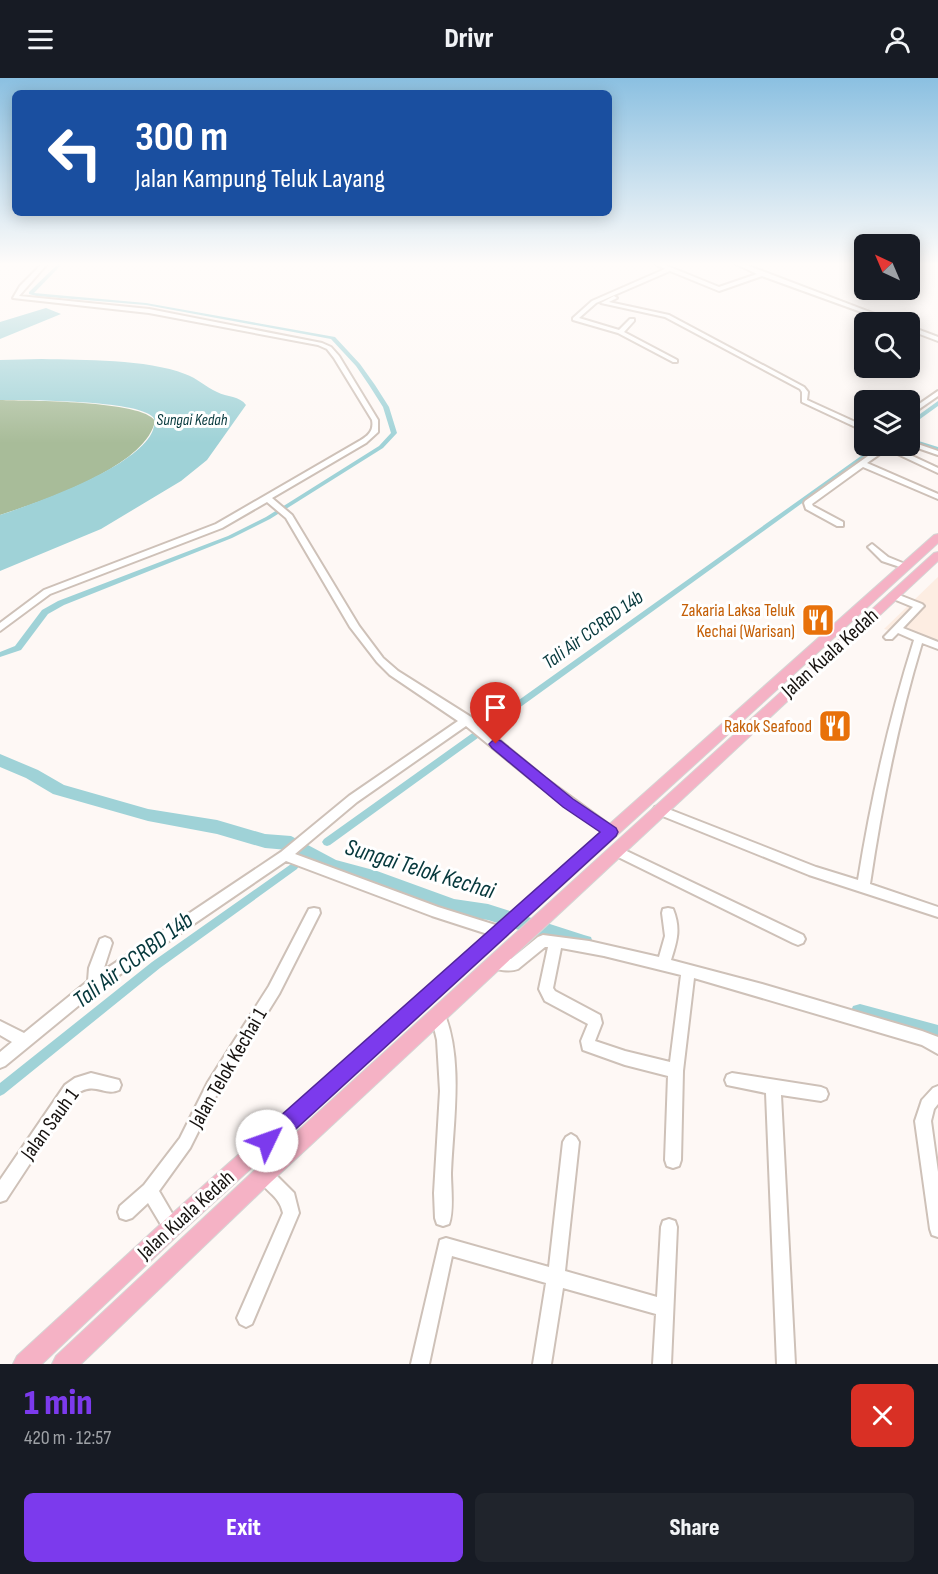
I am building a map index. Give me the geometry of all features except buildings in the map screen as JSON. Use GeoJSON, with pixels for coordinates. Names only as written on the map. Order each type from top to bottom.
{"type":"FeatureCollection","features":[{"type":"Feature","properties":{"kind":"main road","name":"Jalan Kuala Kedah"},"geometry":{"type":"LineString","coordinates":[[25,1364],[172,1227],[506,936],[540,898],[611,832],[938,537]]}},
{"type":"Feature","properties":{"kind":"main road","name":"Jalan Kuala Kedah"},"geometry":{"type":"LineString","coordinates":[[64,1364],[264,1175],[494,963],[506,936],[555,909],[716,757],[938,555]]}},
{"type":"Feature","properties":{"kind":"main road"},"geometry":{"type":"LineString","coordinates":[[812,650],[827,657]]}},
{"type":"Feature","properties":{"kind":"main road"},"geometry":{"type":"LineString","coordinates":[[699,752],[716,757]]}},
{"type":"Feature","properties":{"kind":"street"},"geometry":{"type":"LineString","coordinates":[[0,628],[47,592],[212,530],[360,444],[376,431],[375,420],[332,351],[325,346],[308,340],[216,323]]}},
{"type":"Feature","properties":{"kind":"street"},"geometry":{"type":"LineString","coordinates":[[585,323],[620,332],[675,361]]}},
{"type":"Feature","properties":{"kind":"street"},"geometry":{"type":"LineString","coordinates":[[620,332],[629,323]]}},
{"type":"Feature","properties":{"kind":"street"},"geometry":{"type":"LineString","coordinates":[[680,323],[802,388],[805,392],[804,401],[854,424]]}},
{"type":"Feature","properties":{"kind":"street"},"geometry":{"type":"LineString","coordinates":[[920,332],[938,339]]}},
{"type":"Feature","properties":{"kind":"street"},"geometry":{"type":"LineString","coordinates":[[920,406],[938,393]]}},
{"type":"Feature","properties":{"kind":"street"},"geometry":{"type":"LineString","coordinates":[[920,447],[938,453]]}},
{"type":"Feature","properties":{"kind":"street"},"geometry":{"type":"LineString","coordinates":[[840,524],[808,504],[871,456]]}},
{"type":"Feature","properties":{"kind":"street"},"geometry":{"type":"LineString","coordinates":[[907,456],[938,471]]}},
{"type":"Feature","properties":{"kind":"street"},"geometry":{"type":"LineString","coordinates":[[861,463],[938,497]]}},
{"type":"Feature","properties":{"kind":"street"},"geometry":{"type":"LineString","coordinates":[[267,498],[282,509],[355,627],[380,660],[399,676],[469,722],[541,782],[611,832]]}},
{"type":"Feature","properties":{"kind":"street"},"geometry":{"type":"LineString","coordinates":[[872,547],[885,559],[906,566]]}},
{"type":"Feature","properties":{"kind":"street"},"geometry":{"type":"LineString","coordinates":[[888,637],[919,606],[894,596]]}},
{"type":"Feature","properties":{"kind":"street"},"geometry":{"type":"LineString","coordinates":[[896,629],[938,646]]}},
{"type":"Feature","properties":{"kind":"street"},"geometry":{"type":"LineString","coordinates":[[863,887],[869,846],[895,724],[920,638]]}},
{"type":"Feature","properties":{"kind":"street"},"geometry":{"type":"LineString","coordinates":[[0,1061],[96,984],[288,852],[353,799],[469,722]]}},
{"type":"Feature","properties":{"kind":"street"},"geometry":{"type":"LineString","coordinates":[[659,810],[791,863],[938,912]]}},
{"type":"Feature","properties":{"kind":"street"},"geometry":{"type":"LineString","coordinates":[[616,851],[798,939]]}},
{"type":"Feature","properties":{"kind":"street"},"geometry":{"type":"LineString","coordinates":[[288,852],[436,912],[506,936]]}},
{"type":"Feature","properties":{"kind":"street","name":"Jalan Telok Kechai 1"},"geometry":{"type":"LineString","coordinates":[[126,1212],[150,1191],[185,1143],[213,1087],[274,990],[314,913]]}},
{"type":"Feature","properties":{"kind":"street"},"geometry":{"type":"LineString","coordinates":[[664,960],[672,936],[668,913]]}},
{"type":"Feature","properties":{"kind":"street"},"geometry":{"type":"LineString","coordinates":[[96,984],[96,968],[105,942]]}},
{"type":"Feature","properties":{"kind":"street"},"geometry":{"type":"LineString","coordinates":[[494,963],[513,965],[541,942],[556,942],[664,960],[688,970],[850,1015],[922,1038],[933,1042],[938,1047]]}},
{"type":"Feature","properties":{"kind":"street"},"geometry":{"type":"LineString","coordinates":[[556,942],[546,989],[550,996],[595,1020],[595,1026],[587,1039],[588,1045],[625,1058],[676,1071]]}},
{"type":"Feature","properties":{"kind":"street"},"geometry":{"type":"LineString","coordinates":[[673,1160],[676,1071],[688,970]]}},
{"type":"Feature","properties":{"kind":"street"},"geometry":{"type":"LineString","coordinates":[[438,1015],[448,1059],[443,1218]]}},
{"type":"Feature","properties":{"kind":"street"},"geometry":{"type":"LineString","coordinates":[[0,1028],[25,1041]]}},
{"type":"Feature","properties":{"kind":"street","name":"Jalan Sauh 1"},"geometry":{"type":"LineString","coordinates":[[0,1194],[70,1090],[82,1081],[89,1080],[114,1085]]}},
{"type":"Feature","properties":{"kind":"street"},"geometry":{"type":"LineString","coordinates":[[732,1080],[821,1095]]}},
{"type":"Feature","properties":{"kind":"street"},"geometry":{"type":"LineString","coordinates":[[773,1087],[786,1364]]}},
{"type":"Feature","properties":{"kind":"street"},"geometry":{"type":"LineString","coordinates":[[938,1093],[927,1105],[923,1121],[938,1229]]}},
{"type":"Feature","properties":{"kind":"street"},"geometry":{"type":"LineString","coordinates":[[542,1364],[556,1276],[571,1142]]}},
{"type":"Feature","properties":{"kind":"street"},"geometry":{"type":"LineString","coordinates":[[246,1318],[291,1213],[288,1199],[264,1175]]}},
{"type":"Feature","properties":{"kind":"street"},"geometry":{"type":"LineString","coordinates":[[150,1191],[172,1227]]}},
{"type":"Feature","properties":{"kind":"street"},"geometry":{"type":"LineString","coordinates":[[662,1364],[669,1227]]}},
{"type":"Feature","properties":{"kind":"street"},"geometry":{"type":"LineString","coordinates":[[420,1364],[446,1246],[665,1308]]}},
{"type":"Feature","properties":{"kind":"shaded area"},"geometry":{"type":"Polygon","coordinates":[[[938,577],[938,639],[934,642],[884,629],[938,577]]]}},
{"type":"Feature","properties":{"kind":"green space"},"geometry":{"type":"Polygon","coordinates":[[[0,400],[108,405],[146,414],[155,421],[147,438],[133,453],[113,468],[64,492],[0,515],[0,400]]]}},
{"type":"Feature","properties":{"kind":"water"},"geometry":{"type":"Polygon","coordinates":[[[0,323],[39,323],[0,339],[0,323]]]}},
{"type":"Feature","properties":{"kind":"water","name":"Sungai Kedah"},"geometry":{"type":"Polygon","coordinates":[[[0,360],[115,361],[170,369],[189,376],[217,392],[240,400],[246,405],[207,460],[181,481],[101,529],[0,571],[0,515],[61,493],[108,470],[144,444],[154,425],[153,417],[143,411],[126,407],[81,402],[0,400],[0,360]]]}},
{"type":"Feature","properties":{"kind":"waterway"},"geometry":{"type":"LineString","coordinates":[[0,655],[18,648],[45,612],[61,603],[230,537],[268,518],[381,447],[394,433],[386,407],[372,385],[358,365],[333,338],[251,323]]}},
{"type":"Feature","properties":{"kind":"waterway"},"geometry":{"type":"LineString","coordinates":[[920,417],[938,403]]}},
{"type":"Feature","properties":{"kind":"waterway"},"geometry":{"type":"LineString","coordinates":[[920,443],[938,449]]}},
{"type":"Feature","properties":{"kind":"waterway","name":"Tali Air CCRBD 14b"},"geometry":{"type":"LineString","coordinates":[[327,842],[864,456]]}},
{"type":"Feature","properties":{"kind":"waterway","name":"Sungai Telok Kechai"},"geometry":{"type":"LineString","coordinates":[[0,760],[32,774],[59,790],[148,815],[217,827],[265,841],[291,843],[331,866],[377,878],[454,907],[488,912],[584,943]]}},
{"type":"Feature","properties":{"kind":"waterway","name":"Tali Air CCRBD 14b"},"geometry":{"type":"LineString","coordinates":[[0,1090],[156,965],[294,866]]}},
{"type":"Feature","properties":{"kind":"waterway","name":"Sungai Telok Kechai"},"geometry":{"type":"LineString","coordinates":[[860,1013],[938,1035]]}},
{"type":"Feature","properties":{"kind":"place","name":"Zakaria Laksa Teluk Kechai (Warisan)"},"geometry":{"type":"Point","coordinates":[818,620]}},
{"type":"Feature","properties":{"kind":"place","name":"Rakok Seafood"},"geometry":{"type":"Point","coordinates":[835,726]}},
{"type":"Feature","properties":{"kind":"route"},"geometry":{"type":"LineString","coordinates":[[267,1141],[611,832],[568,803],[496,744]]}}]}
